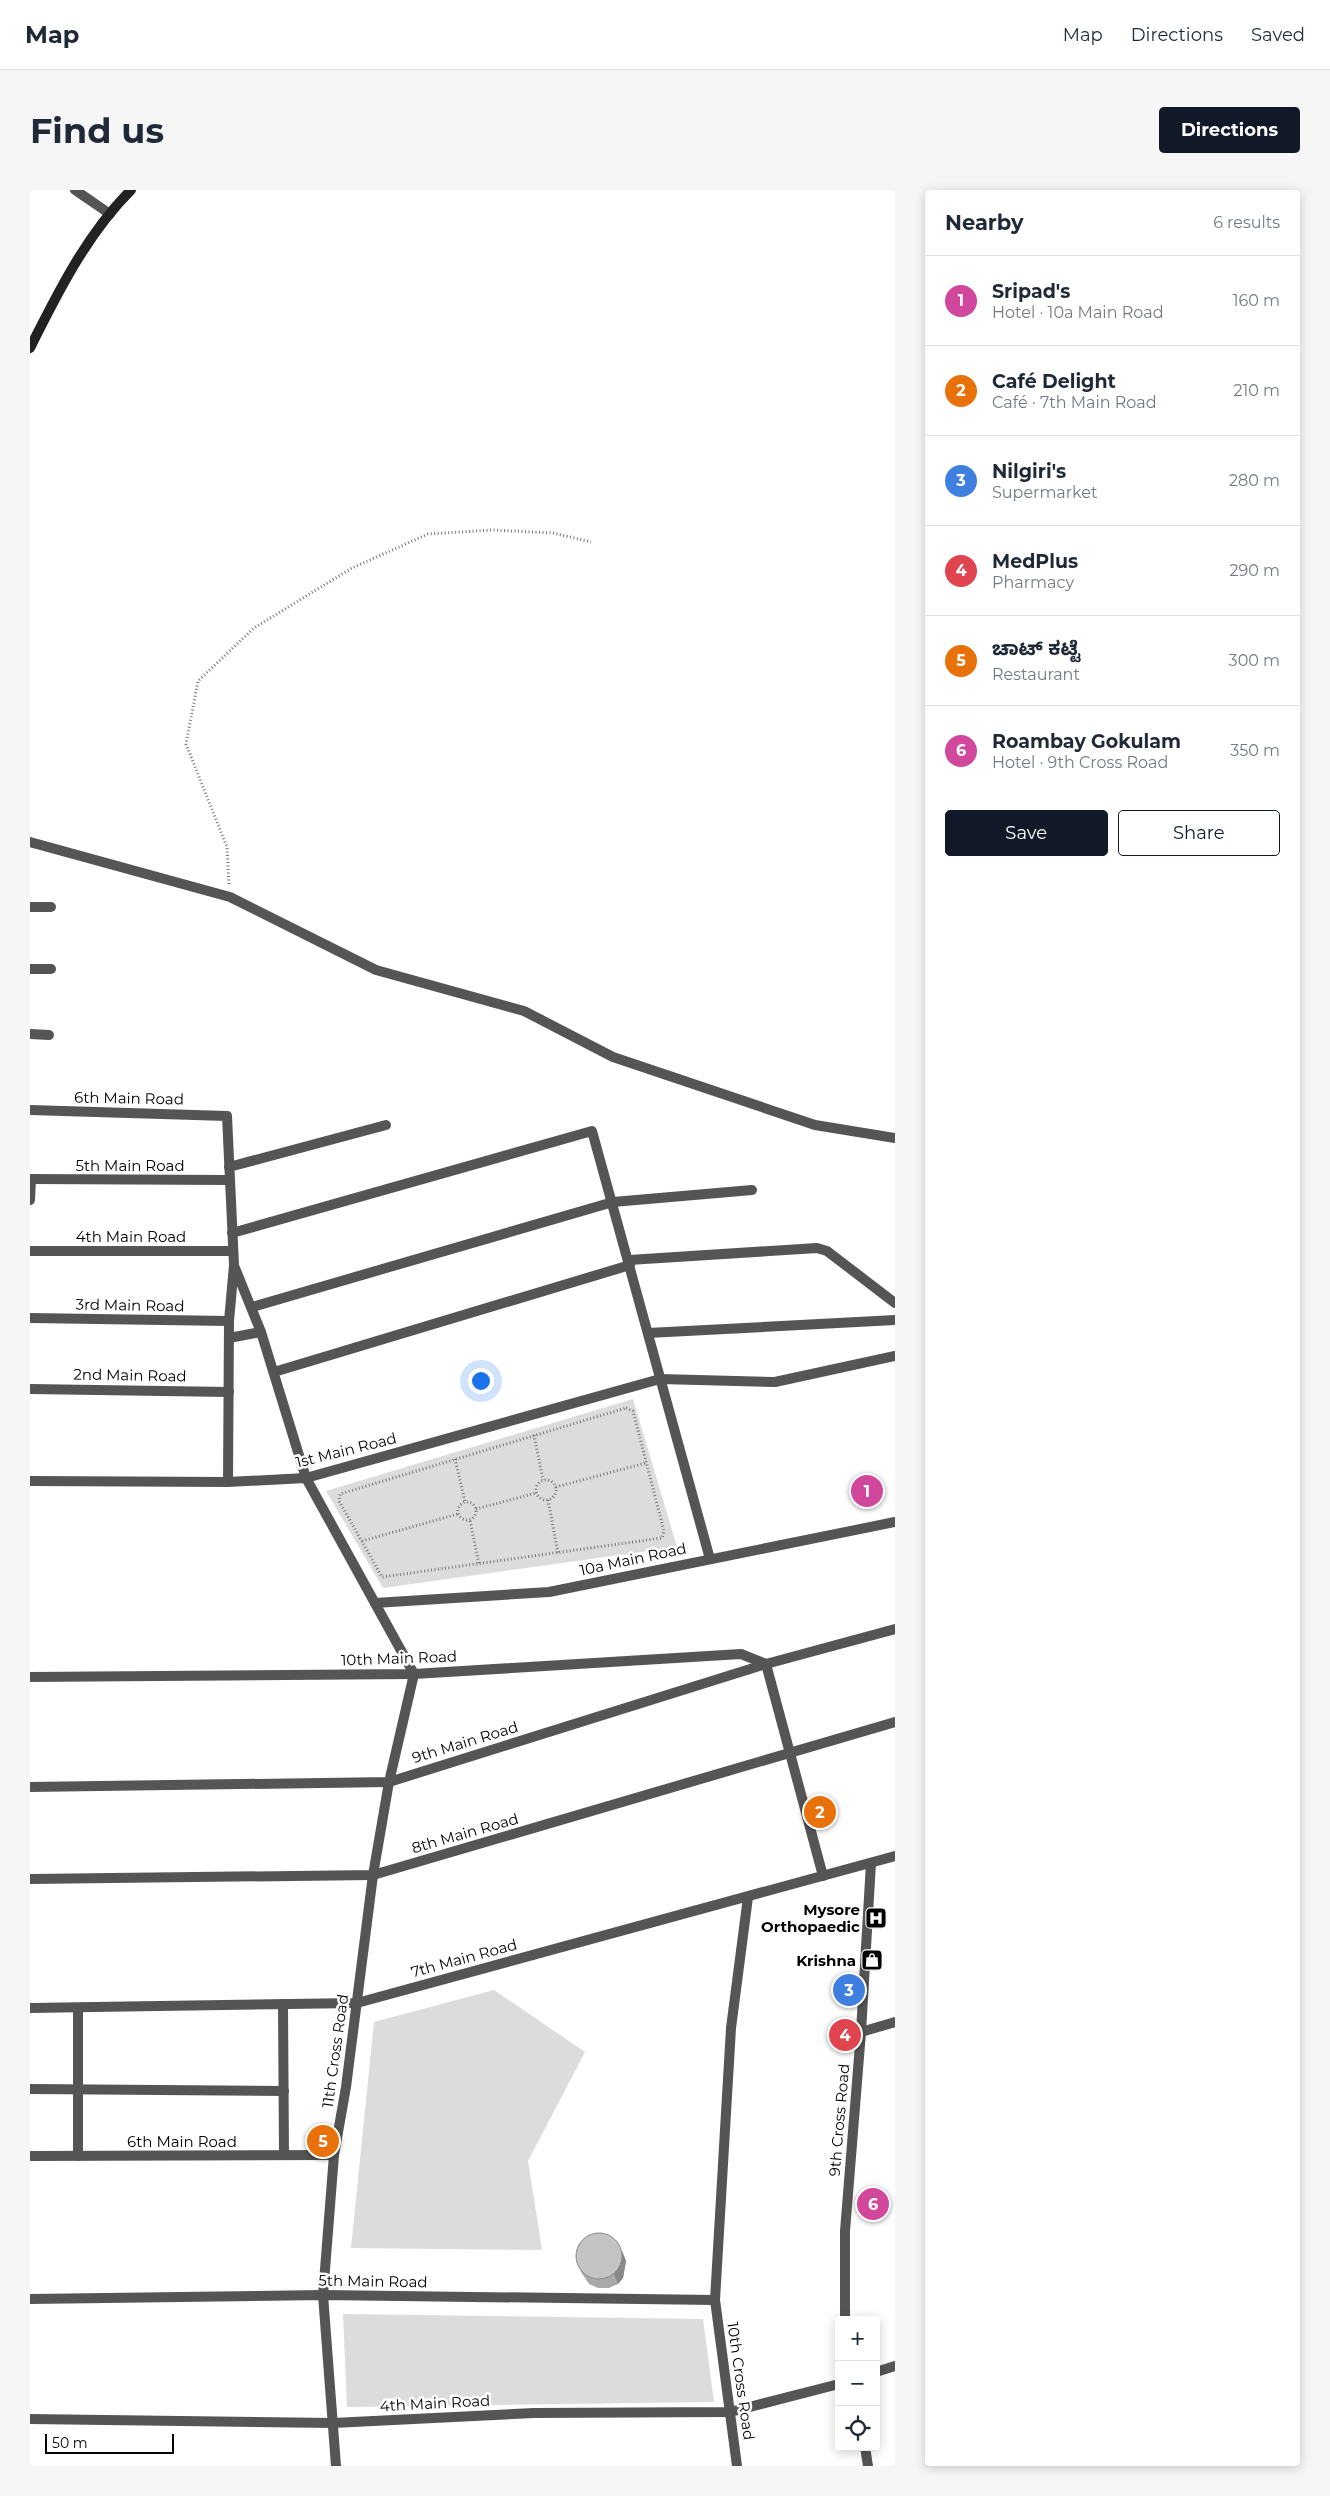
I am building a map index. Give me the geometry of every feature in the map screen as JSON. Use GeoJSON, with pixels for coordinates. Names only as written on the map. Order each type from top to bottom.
{"type":"FeatureCollection","features":[{"type":"Feature","properties":{"kind":"street"},"geometry":{"type":"LineString","coordinates":[[75,190],[110,214]]}},
{"type":"Feature","properties":{"kind":"street"},"geometry":{"type":"LineString","coordinates":[[30,348],[66,280],[110,214],[131,190]]}},
{"type":"Feature","properties":{"kind":"street"},"geometry":{"type":"LineString","coordinates":[[30,842],[230,897],[376,970],[524,1011],[613,1057],[815,1125],[895,1138]]}},
{"type":"Feature","properties":{"kind":"street"},"geometry":{"type":"LineString","coordinates":[[30,907],[51,907]]}},
{"type":"Feature","properties":{"kind":"street"},"geometry":{"type":"LineString","coordinates":[[30,969],[51,969]]}},
{"type":"Feature","properties":{"kind":"street"},"geometry":{"type":"LineString","coordinates":[[30,1034],[49,1035]]}},
{"type":"Feature","properties":{"kind":"street","name":"6th Main Road"},"geometry":{"type":"LineString","coordinates":[[30,1110],[227,1116],[229,1167]]}},
{"type":"Feature","properties":{"kind":"street"},"geometry":{"type":"LineString","coordinates":[[228,1482],[228,1322],[234,1265],[229,1167],[386,1125]]}},
{"type":"Feature","properties":{"kind":"street"},"geometry":{"type":"LineString","coordinates":[[232,1233],[592,1131],[710,1558]]}},
{"type":"Feature","properties":{"kind":"street"},"geometry":{"type":"LineString","coordinates":[[30,1179],[30,1200]]}},
{"type":"Feature","properties":{"kind":"street","name":"5th Main Road"},"geometry":{"type":"LineString","coordinates":[[30,1179],[230,1180]]}},
{"type":"Feature","properties":{"kind":"street"},"geometry":{"type":"LineString","coordinates":[[252,1307],[613,1202],[752,1190]]}},
{"type":"Feature","properties":{"kind":"street"},"geometry":{"type":"LineString","coordinates":[[274,1372],[629,1262],[816,1248],[827,1251],[895,1303]]}},
{"type":"Feature","properties":{"kind":"street","name":"4th Main Road"},"geometry":{"type":"LineString","coordinates":[[30,1251],[232,1251]]}},
{"type":"Feature","properties":{"kind":"street"},"geometry":{"type":"LineString","coordinates":[[234,1265],[261,1332],[306,1478],[414,1674]]}},
{"type":"Feature","properties":{"kind":"street","name":"3rd Main Road"},"geometry":{"type":"LineString","coordinates":[[30,1318],[228,1322]]}},
{"type":"Feature","properties":{"kind":"street"},"geometry":{"type":"LineString","coordinates":[[648,1333],[895,1320]]}},
{"type":"Feature","properties":{"kind":"street"},"geometry":{"type":"LineString","coordinates":[[229,1338],[261,1332]]}},
{"type":"Feature","properties":{"kind":"street","name":"1st Main Road"},"geometry":{"type":"LineString","coordinates":[[30,1481],[228,1482],[306,1478],[660,1379],[775,1382],[895,1356]]}},
{"type":"Feature","properties":{"kind":"street","name":"2nd Main Road"},"geometry":{"type":"LineString","coordinates":[[30,1389],[229,1392]]}},
{"type":"Feature","properties":{"kind":"street","name":"10a Main Road"},"geometry":{"type":"LineString","coordinates":[[375,1603],[549,1592],[895,1522]]}},
{"type":"Feature","properties":{"kind":"street","name":"9th Main Road"},"geometry":{"type":"LineString","coordinates":[[30,1787],[388,1782],[766,1664],[895,1629]]}},
{"type":"Feature","properties":{"kind":"street","name":"10th Main Road"},"geometry":{"type":"LineString","coordinates":[[30,1677],[414,1674],[741,1654],[766,1664]]}},
{"type":"Feature","properties":{"kind":"street"},"geometry":{"type":"LineString","coordinates":[[766,1664],[823,1876]]}},
{"type":"Feature","properties":{"kind":"street","name":"11th Cross Road"},"geometry":{"type":"LineString","coordinates":[[336,2466],[323,2295],[334,2155],[346,2087],[373,1876],[388,1782],[414,1674]]}},
{"type":"Feature","properties":{"kind":"street","name":"8th Main Road"},"geometry":{"type":"LineString","coordinates":[[30,1879],[373,1876],[895,1722]]}},
{"type":"Feature","properties":{"kind":"street","name":"7th Main Road"},"geometry":{"type":"LineString","coordinates":[[30,2008],[357,2003],[748,1898],[895,1856]]}},
{"type":"Feature","properties":{"kind":"street","name":"9th Cross Road"},"geometry":{"type":"LineString","coordinates":[[845,2316],[846,2231],[862,2032],[871,1863]]}},
{"type":"Feature","properties":{"kind":"street","name":"10th Cross Road"},"geometry":{"type":"LineString","coordinates":[[736,2466],[715,2300],[731,2028],[748,1898]]}},
{"type":"Feature","properties":{"kind":"street"},"geometry":{"type":"LineString","coordinates":[[283,2004],[284,2155]]}},
{"type":"Feature","properties":{"kind":"street"},"geometry":{"type":"LineString","coordinates":[[78,2008],[78,2156]]}},
{"type":"Feature","properties":{"kind":"street"},"geometry":{"type":"LineString","coordinates":[[862,2032],[895,2022]]}},
{"type":"Feature","properties":{"kind":"street"},"geometry":{"type":"LineString","coordinates":[[30,2089],[78,2091],[284,2091]]}},
{"type":"Feature","properties":{"kind":"street","name":"6th Main Road"},"geometry":{"type":"LineString","coordinates":[[30,2156],[334,2155]]}},
{"type":"Feature","properties":{"kind":"street","name":"5th Main Road"},"geometry":{"type":"LineString","coordinates":[[30,2298],[323,2295],[715,2300]]}},
{"type":"Feature","properties":{"kind":"street"},"geometry":{"type":"LineString","coordinates":[[880,2371],[895,2366]]}},
{"type":"Feature","properties":{"kind":"street","name":"4th Main Road"},"geometry":{"type":"LineString","coordinates":[[30,2419],[333,2423],[534,2413],[730,2412],[835,2385]]}},
{"type":"Feature","properties":{"kind":"street"},"geometry":{"type":"LineString","coordinates":[[866,2451],[868,2466]]}},
{"type":"Feature","properties":{"kind":"path"},"geometry":{"type":"LineString","coordinates":[[230,897],[227,847],[186,744],[198,681],[254,628],[352,568],[428,534],[493,530],[553,533],[591,542]]}},
{"type":"Feature","properties":{"kind":"path"},"geometry":{"type":"LineString","coordinates":[[626,1408],[633,1411],[664,1531],[662,1538],[382,1577],[339,1501],[340,1494],[455,1459],[626,1408]]}},
{"type":"Feature","properties":{"kind":"path"},"geometry":{"type":"LineString","coordinates":[[534,1435],[544,1480]]}},
{"type":"Feature","properties":{"kind":"path"},"geometry":{"type":"LineString","coordinates":[[455,1459],[465,1502]]}},
{"type":"Feature","properties":{"kind":"path"},"geometry":{"type":"LineString","coordinates":[[556,1487],[646,1463]]}},
{"type":"Feature","properties":{"kind":"path"},"geometry":{"type":"LineString","coordinates":[[544,1480],[551,1481],[556,1487],[556,1495],[548,1500],[542,1499],[536,1493],[537,1485],[544,1480]]}},
{"type":"Feature","properties":{"kind":"path"},"geometry":{"type":"LineString","coordinates":[[476,1509],[536,1493]]}},
{"type":"Feature","properties":{"kind":"path"},"geometry":{"type":"LineString","coordinates":[[548,1500],[558,1552]]}},
{"type":"Feature","properties":{"kind":"path"},"geometry":{"type":"LineString","coordinates":[[465,1502],[472,1503],[476,1509],[475,1516],[470,1520],[462,1520],[458,1514],[459,1507],[465,1502]]}},
{"type":"Feature","properties":{"kind":"path"},"geometry":{"type":"LineString","coordinates":[[362,1541],[458,1514]]}},
{"type":"Feature","properties":{"kind":"path"},"geometry":{"type":"LineString","coordinates":[[470,1520],[478,1564]]}},
{"type":"Feature","properties":{"kind":"shaded area"},"geometry":{"type":"Polygon","coordinates":[[[633,1399],[677,1547],[383,1588],[326,1491],[633,1399]]]}},
{"type":"Feature","properties":{"kind":"shaded area"},"geometry":{"type":"Polygon","coordinates":[[[494,1990],[585,2052],[528,2161],[542,2250],[351,2248],[374,2022],[494,1990]]]}},
{"type":"Feature","properties":{"kind":"shaded area"},"geometry":{"type":"Polygon","coordinates":[[[343,2314],[703,2319],[714,2402],[347,2407],[343,2314]]]}},
{"type":"Feature","properties":{"kind":"building"},"geometry":{"type":"Polygon","coordinates":[[[599,2233],[612,2237],[618,2243],[622,2256],[618,2269],[612,2275],[599,2279],[586,2275],[580,2269],[576,2256],[580,2243],[586,2237],[599,2233]]]}},
{"type":"Feature","properties":{"kind":"place","name":"Sripad's"},"geometry":{"type":"Point","coordinates":[867,1491]}},
{"type":"Feature","properties":{"kind":"place","name":"Café Delight"},"geometry":{"type":"Point","coordinates":[820,1812]}},
{"type":"Feature","properties":{"kind":"place","name":"Mysore Orthopaedic"},"geometry":{"type":"Point","coordinates":[876,1918]}},
{"type":"Feature","properties":{"kind":"place","name":"Krishna"},"geometry":{"type":"Point","coordinates":[872,1960]}},
{"type":"Feature","properties":{"kind":"place","name":"Nilgiri's"},"geometry":{"type":"Point","coordinates":[849,1990]}},
{"type":"Feature","properties":{"kind":"place","name":"MedPlus"},"geometry":{"type":"Point","coordinates":[845,2035]}},
{"type":"Feature","properties":{"kind":"place","name":"ಚಾಟ್ ಕಟ್ಟೆ"},"geometry":{"type":"Point","coordinates":[323,2141]}},
{"type":"Feature","properties":{"kind":"place","name":"Roambay Gokulam"},"geometry":{"type":"Point","coordinates":[873,2204]}}]}
